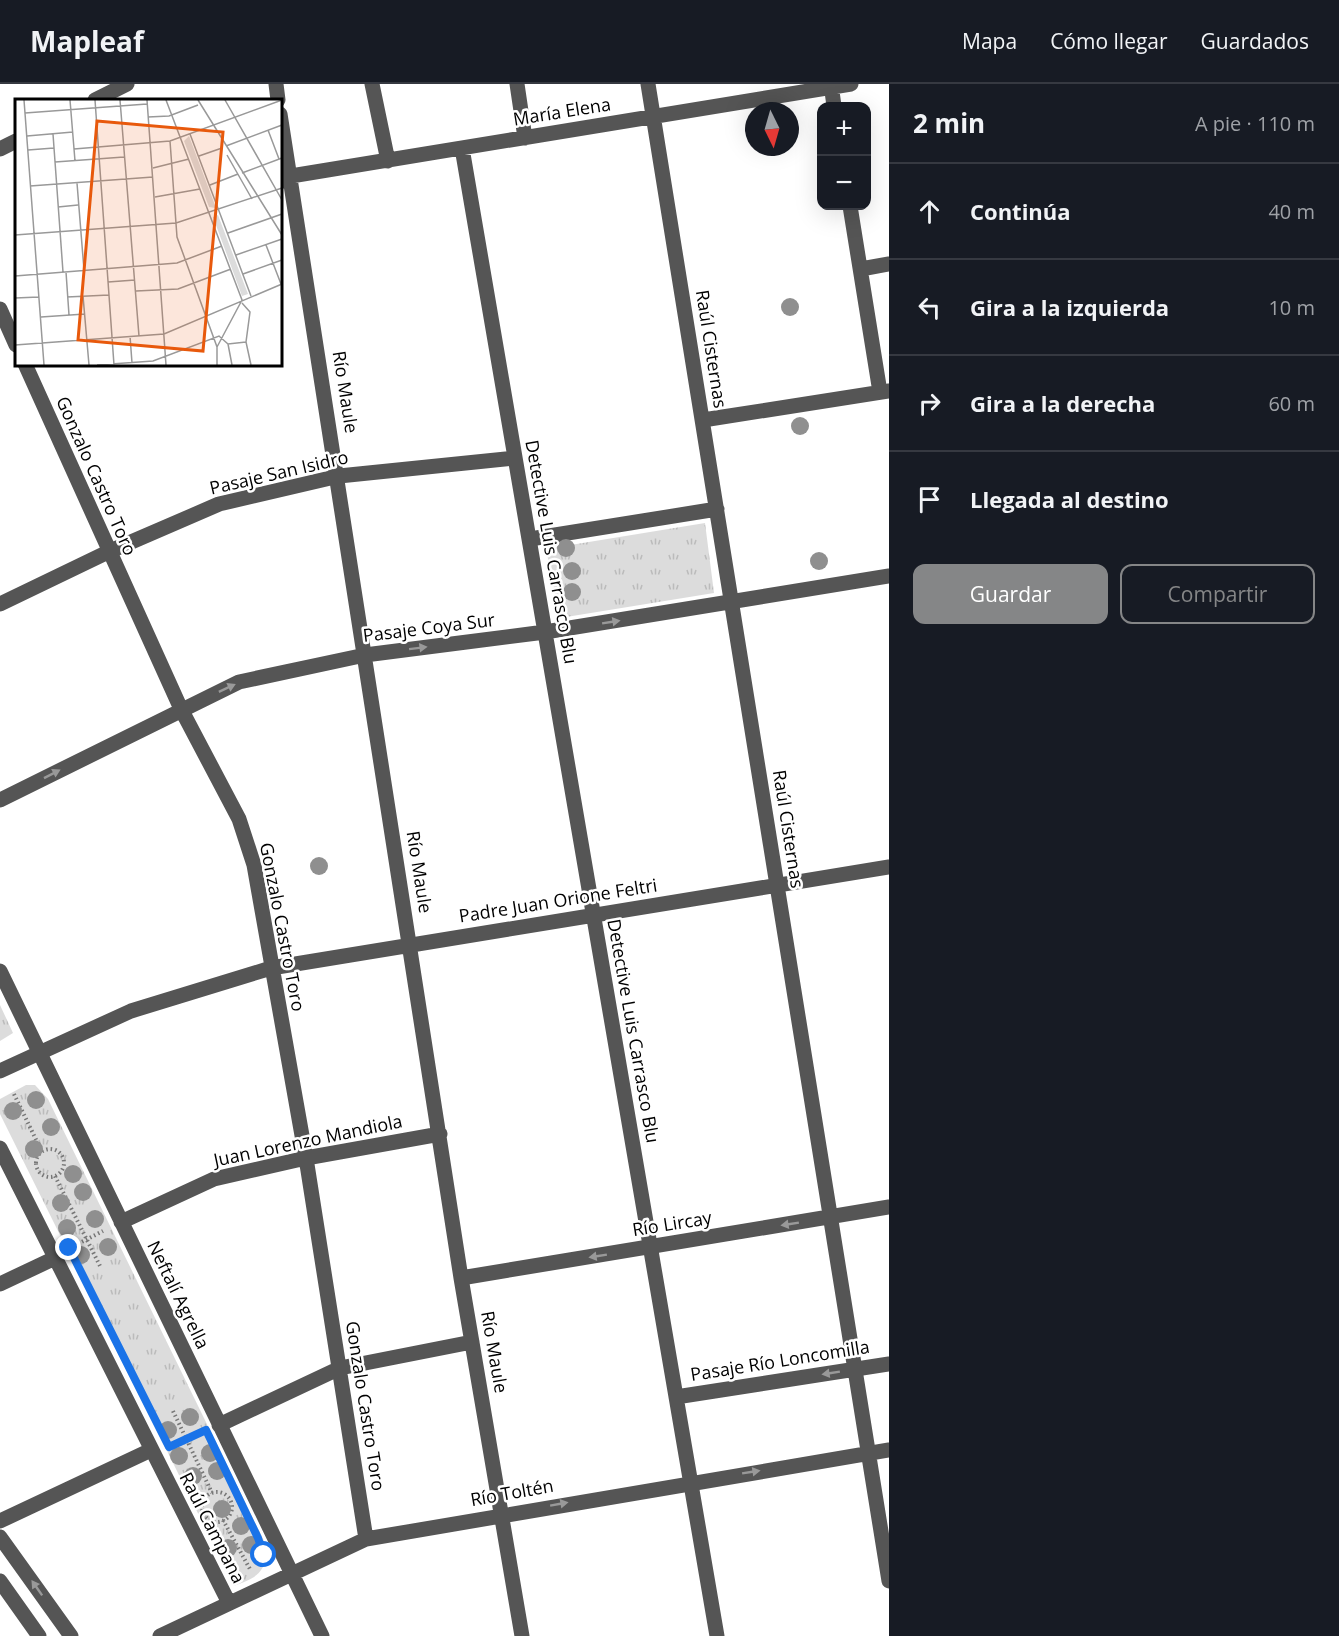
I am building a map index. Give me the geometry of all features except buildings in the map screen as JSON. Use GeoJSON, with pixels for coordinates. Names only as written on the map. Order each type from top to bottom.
{"type":"FeatureCollection","features":[{"type":"Feature","properties":{"kind":"street"},"geometry":{"type":"LineString","coordinates":[[97,99],[128,84]]}},
{"type":"Feature","properties":{"kind":"street"},"geometry":{"type":"LineString","coordinates":[[276,84],[278,99]]}},
{"type":"Feature","properties":{"kind":"street"},"geometry":{"type":"LineString","coordinates":[[372,84],[388,161]]}},
{"type":"Feature","properties":{"kind":"street"},"geometry":{"type":"LineString","coordinates":[[517,84],[525,138]]}},
{"type":"Feature","properties":{"kind":"street","name":"Raúl Cisternas"},"geometry":{"type":"LineString","coordinates":[[648,84],[889,1581]]}},
{"type":"Feature","properties":{"kind":"street","name":"María Elena"},"geometry":{"type":"LineString","coordinates":[[286,179],[851,84]]}},
{"type":"Feature","properties":{"kind":"street"},"geometry":{"type":"LineString","coordinates":[[831,86],[833,102]]}},
{"type":"Feature","properties":{"kind":"street","name":"Río Maule"},"geometry":{"type":"LineString","coordinates":[[282,136],[286,179],[339,476],[461,1278],[522,1636]]}},
{"type":"Feature","properties":{"kind":"street"},"geometry":{"type":"LineString","coordinates":[[0,149],[15,142]]}},
{"type":"Feature","properties":{"kind":"street","name":"Detective Luis Carrasco Blu"},"geometry":{"type":"LineString","coordinates":[[462,148],[717,1636]]}},
{"type":"Feature","properties":{"kind":"street"},"geometry":{"type":"LineString","coordinates":[[703,420],[885,392],[851,210]]}},
{"type":"Feature","properties":{"kind":"street"},"geometry":{"type":"LineString","coordinates":[[861,269],[889,264]]}},
{"type":"Feature","properties":{"kind":"street"},"geometry":{"type":"LineString","coordinates":[[0,309],[9,330]]}},
{"type":"Feature","properties":{"kind":"street","name":"Gonzalo Castro Toro"},"geometry":{"type":"LineString","coordinates":[[26,366],[108,552],[181,709],[238,819],[254,865],[306,1158],[366,1539]]}},
{"type":"Feature","properties":{"kind":"street","name":"Pasaje San Isidro"},"geometry":{"type":"LineString","coordinates":[[0,604],[108,552],[219,504],[339,476],[516,458]]}},
{"type":"Feature","properties":{"kind":"street"},"geometry":{"type":"LineString","coordinates":[[530,539],[717,509]]}},
{"type":"Feature","properties":{"kind":"street","name":"Pasaje Coya Sur"},"geometry":{"type":"LineString","coordinates":[[0,800],[239,682],[365,655],[545,632],[889,576]]}},
{"type":"Feature","properties":{"kind":"street","name":"Padre Juan Orione Feltri"},"geometry":{"type":"LineString","coordinates":[[0,1071],[131,1011],[271,968],[889,867]]}},
{"type":"Feature","properties":{"kind":"street","name":"Neftalí Agrella"},"geometry":{"type":"LineString","coordinates":[[0,971],[121,1222],[212,1427],[322,1636]]}},
{"type":"Feature","properties":{"kind":"street","name":"Juan Lorenzo Mandiola"},"geometry":{"type":"LineString","coordinates":[[121,1222],[214,1179],[306,1158],[440,1134]]}},
{"type":"Feature","properties":{"kind":"street","name":"Raúl Campana"},"geometry":{"type":"LineString","coordinates":[[0,1148],[229,1604]]}},
{"type":"Feature","properties":{"kind":"street","name":"Río Lircay"},"geometry":{"type":"LineString","coordinates":[[461,1278],[889,1207]]}},
{"type":"Feature","properties":{"kind":"street"},"geometry":{"type":"LineString","coordinates":[[0,1284],[55,1258]]}},
{"type":"Feature","properties":{"kind":"street"},"geometry":{"type":"LineString","coordinates":[[212,1427],[340,1368],[472,1341]]}},
{"type":"Feature","properties":{"kind":"street","name":"Pasaje Río Loncomilla"},"geometry":{"type":"LineString","coordinates":[[676,1397],[889,1364]]}},
{"type":"Feature","properties":{"kind":"street"},"geometry":{"type":"LineString","coordinates":[[0,1521],[151,1450]]}},
{"type":"Feature","properties":{"kind":"street","name":"Río Toltén"},"geometry":{"type":"LineString","coordinates":[[160,1636],[366,1539],[501,1514],[889,1450]]}},
{"type":"Feature","properties":{"kind":"street"},"geometry":{"type":"LineString","coordinates":[[0,1537],[71,1636]]}},
{"type":"Feature","properties":{"kind":"street"},"geometry":{"type":"LineString","coordinates":[[0,1581],[39,1636]]}},
{"type":"Feature","properties":{"kind":"path"},"geometry":{"type":"LineString","coordinates":[[7,1097],[19,1091]]}},
{"type":"Feature","properties":{"kind":"path"},"geometry":{"type":"LineString","coordinates":[[14,1094],[42,1152]]}},
{"type":"Feature","properties":{"kind":"path"},"geometry":{"type":"LineString","coordinates":[[55,1150],[62,1156],[63,1166],[55,1176],[47,1177],[37,1168],[36,1160],[42,1152],[55,1150]]}},
{"type":"Feature","properties":{"kind":"path"},"geometry":{"type":"LineString","coordinates":[[29,1163],[37,1180]]}},
{"type":"Feature","properties":{"kind":"path"},"geometry":{"type":"LineString","coordinates":[[55,1176],[101,1268]]}},
{"type":"Feature","properties":{"kind":"path"},"geometry":{"type":"LineString","coordinates":[[69,1248],[107,1229],[111,1238]]}},
{"type":"Feature","properties":{"kind":"path"},"geometry":{"type":"LineString","coordinates":[[64,1238],[74,1258]]}},
{"type":"Feature","properties":{"kind":"path"},"geometry":{"type":"LineString","coordinates":[[173,1411],[212,1493]]}},
{"type":"Feature","properties":{"kind":"path"},"geometry":{"type":"LineString","coordinates":[[201,1420],[212,1427]]}},
{"type":"Feature","properties":{"kind":"path"},"geometry":{"type":"LineString","coordinates":[[169,1447],[212,1427]]}},
{"type":"Feature","properties":{"kind":"path"},"geometry":{"type":"LineString","coordinates":[[210,1439],[212,1427]]}},
{"type":"Feature","properties":{"kind":"path"},"geometry":{"type":"LineString","coordinates":[[165,1438],[173,1456]]}},
{"type":"Feature","properties":{"kind":"path"},"geometry":{"type":"LineString","coordinates":[[212,1493],[222,1493],[230,1499],[231,1509],[223,1520],[214,1521],[203,1513],[204,1499],[212,1493]]}},
{"type":"Feature","properties":{"kind":"path"},"geometry":{"type":"LineString","coordinates":[[197,1506],[207,1525]]}},
{"type":"Feature","properties":{"kind":"path"},"geometry":{"type":"LineString","coordinates":[[223,1520],[251,1571]]}},
{"type":"Feature","properties":{"kind":"path"},"geometry":{"type":"LineString","coordinates":[[243,1575],[259,1568]]}},
{"type":"Feature","properties":{"kind":"green space"},"geometry":{"type":"Polygon","coordinates":[[[705,523],[714,593],[560,618],[546,549],[705,523]]]}},
{"type":"Feature","properties":{"kind":"green space"},"geometry":{"type":"Polygon","coordinates":[[[0,1005],[13,1033],[0,1041],[0,1005]]]}},
{"type":"Feature","properties":{"kind":"green space"},"geometry":{"type":"Polygon","coordinates":[[[26,1085],[35,1085],[48,1099],[269,1551],[261,1571],[248,1580],[234,1586],[0,1114],[0,1099],[26,1085]]]}},
{"type":"Feature","properties":{"kind":"route"},"geometry":{"type":"LineString","coordinates":[[69,1248],[169,1447],[206,1430],[264,1555]]}}]}
